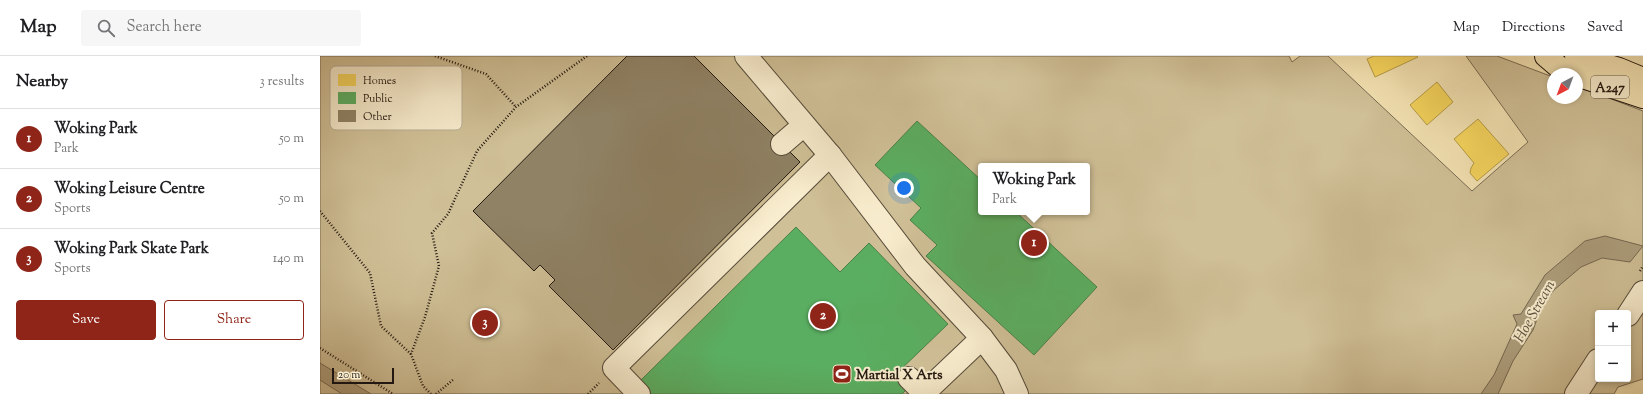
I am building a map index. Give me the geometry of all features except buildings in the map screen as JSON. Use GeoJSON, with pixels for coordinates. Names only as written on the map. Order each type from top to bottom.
{"type":"FeatureCollection","features":[{"type":"Feature","properties":{"kind":"main road","name":"A247"},"geometry":{"type":"LineString","coordinates":[[1546,56],[1560,68]]}},
{"type":"Feature","properties":{"kind":"main road","name":"A247"},"geometry":{"type":"LineString","coordinates":[[1576,56],[1619,69],[1643,79]]}},
{"type":"Feature","properties":{"kind":"main road","name":"A247"},"geometry":{"type":"LineString","coordinates":[[1583,76],[1643,97]]}},
{"type":"Feature","properties":{"kind":"lane"},"geometry":{"type":"LineString","coordinates":[[746,56],[830,155],[915,266],[982,338],[1006,370],[1017,394]]}},
{"type":"Feature","properties":{"kind":"lane"},"geometry":{"type":"LineString","coordinates":[[782,144],[804,125]]}},
{"type":"Feature","properties":{"kind":"lane"},"geometry":{"type":"LineString","coordinates":[[639,394],[614,368],[830,155]]}},
{"type":"Feature","properties":{"kind":"lane"},"geometry":{"type":"LineString","coordinates":[[1631,310],[1642,294]]}},
{"type":"Feature","properties":{"kind":"lane"},"geometry":{"type":"LineString","coordinates":[[919,388],[982,338]]}},
{"type":"Feature","properties":{"kind":"lane"},"geometry":{"type":"LineString","coordinates":[[1576,394],[1595,365]]}},
{"type":"Feature","properties":{"kind":"path"},"geometry":{"type":"LineString","coordinates":[[435,56],[486,74],[516,107]]}},
{"type":"Feature","properties":{"kind":"path"},"geometry":{"type":"LineString","coordinates":[[411,354],[425,317],[439,266],[432,233],[448,214],[477,151],[516,107],[587,56]]}},
{"type":"Feature","properties":{"kind":"path"},"geometry":{"type":"LineString","coordinates":[[320,211],[370,273],[381,326],[411,354],[423,386],[432,394]]}},
{"type":"Feature","properties":{"kind":"path"},"geometry":{"type":"LineString","coordinates":[[320,348],[393,394]]}},
{"type":"Feature","properties":{"kind":"path"},"geometry":{"type":"LineString","coordinates":[[436,394],[454,379]]}},
{"type":"Feature","properties":{"kind":"shaded area"},"geometry":{"type":"Polygon","coordinates":[[[320,56],[1289,56],[1292,62],[1300,56],[1328,56],[1472,191],[1528,142],[1466,56],[1497,56],[1547,75],[1547,104],[1583,104],[1583,88],[1643,111],[1643,379],[1618,387],[1614,394],[320,394],[320,56]]]}},
{"type":"Feature","properties":{"kind":"water","name":"Hoe Stream"},"geometry":{"type":"Polygon","coordinates":[[[1605,236],[1643,246],[1630,262],[1602,258],[1581,267],[1554,290],[1541,308],[1533,330],[1513,361],[1498,394],[1481,394],[1494,375],[1517,324],[1513,315],[1521,314],[1545,275],[1585,241],[1605,236]]]}},
{"type":"Feature","properties":{"kind":"water"},"geometry":{"type":"Polygon","coordinates":[[[320,363],[371,394],[342,394],[320,380],[320,363]]]}},
{"type":"Feature","properties":{"kind":"place","name":"Woking Park"},"geometry":{"type":"Point","coordinates":[1034,243]}},
{"type":"Feature","properties":{"kind":"place","name":"Woking Leisure Centre"},"geometry":{"type":"Point","coordinates":[823,316]}},
{"type":"Feature","properties":{"kind":"place","name":"Woking Park Skate Park"},"geometry":{"type":"Point","coordinates":[485,323]}},
{"type":"Feature","properties":{"kind":"place","name":"Martial X Arts"},"geometry":{"type":"Point","coordinates":[842,374]}}]}
